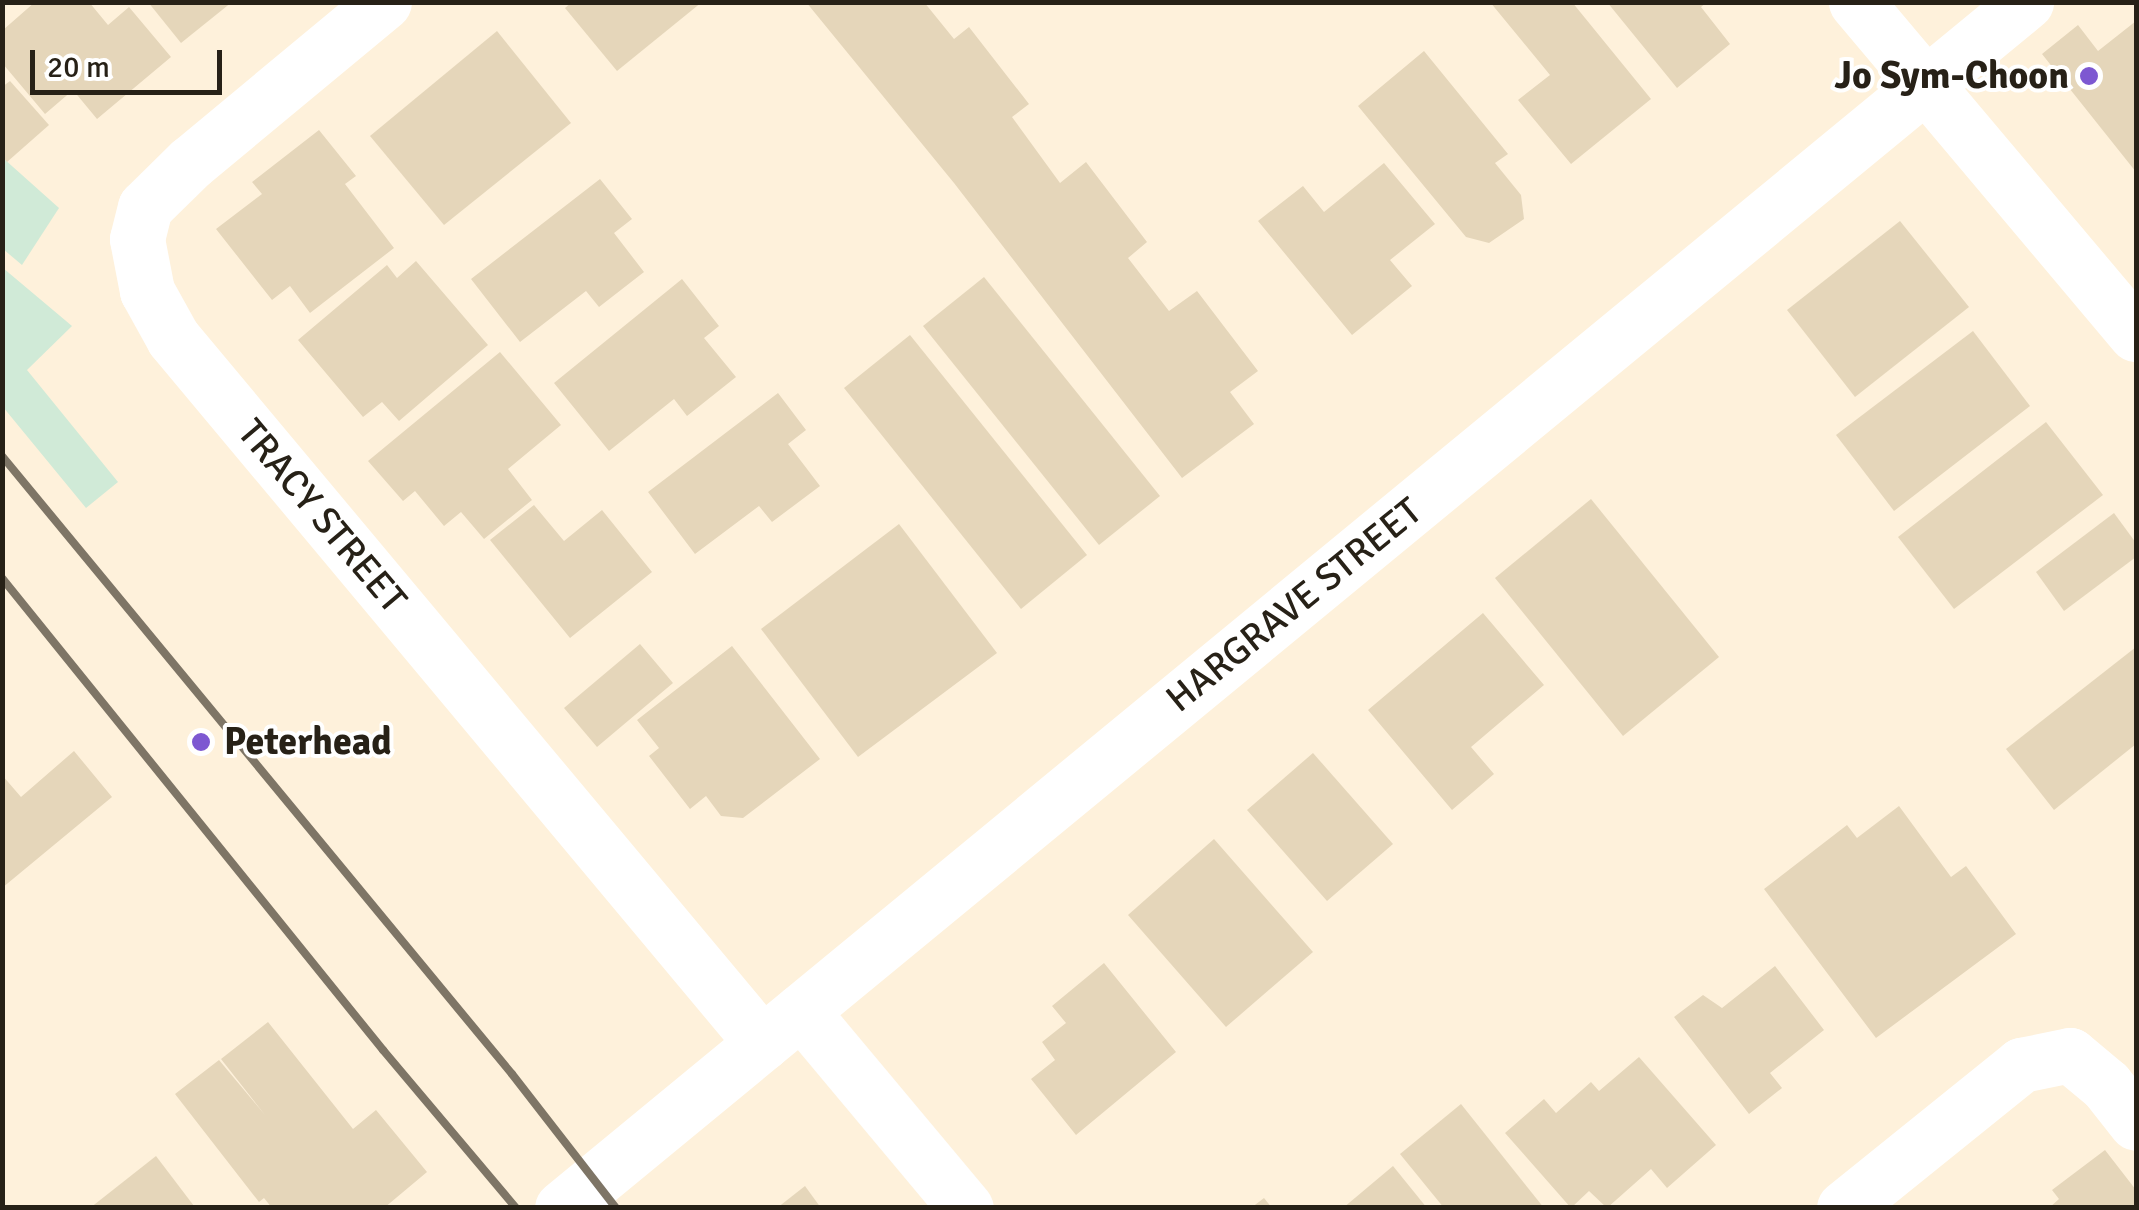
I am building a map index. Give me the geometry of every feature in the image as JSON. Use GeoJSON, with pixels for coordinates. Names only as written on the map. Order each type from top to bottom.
{"type":"FeatureCollection","features":[{"type":"Feature","properties":{"kind":"street","name":"TRACY STREET"},"geometry":{"type":"LineString","coordinates":[[384,2],[192,162],[145,207],[138,239],[147,290],[173,338],[781,1027],[966,1208]]}},
{"type":"Feature","properties":{"kind":"street"},"geometry":{"type":"LineString","coordinates":[[1856,2],[2136,334]]}},
{"type":"Feature","properties":{"kind":"street","name":"HARGRAVE STREET"},"geometry":{"type":"LineString","coordinates":[[562,1208],[2026,2]]}},
{"type":"Feature","properties":{"kind":"street"},"geometry":{"type":"LineString","coordinates":[[1844,1208],[2020,1065],[2070,1055],[2106,1085],[2136,1123]]}},
{"type":"Feature","properties":{"kind":"green space"},"geometry":{"type":"Polygon","coordinates":[[[3,158],[59,208],[22,265],[3,249],[3,158]]]}},
{"type":"Feature","properties":{"kind":"green space"},"geometry":{"type":"Polygon","coordinates":[[[3,268],[72,326],[27,370],[118,482],[86,508],[3,407],[3,268]]]}},
{"type":"Feature","properties":{"kind":"building"},"geometry":{"type":"Polygon","coordinates":[[[35,2],[89,2],[108,25],[129,7],[171,57],[97,119],[73,90],[45,114],[3,64],[3,30],[35,2]]]}},
{"type":"Feature","properties":{"kind":"building"},"geometry":{"type":"Polygon","coordinates":[[[148,2],[232,2],[181,43],[148,2]]]}},
{"type":"Feature","properties":{"kind":"building"},"geometry":{"type":"Polygon","coordinates":[[[572,2],[702,2],[617,71],[565,8],[572,2]]]}},
{"type":"Feature","properties":{"kind":"building"},"geometry":{"type":"Polygon","coordinates":[[[806,2],[924,2],[954,39],[969,27],[1029,104],[1012,117],[1060,183],[1086,162],[1147,242],[1128,258],[1169,311],[1197,291],[1258,371],[1230,392],[1254,424],[1182,478],[954,183],[806,2]]]}},
{"type":"Feature","properties":{"kind":"building"},"geometry":{"type":"Polygon","coordinates":[[[1490,2],[1572,2],[1651,99],[1571,164],[1518,100],[1550,75],[1490,2]]]}},
{"type":"Feature","properties":{"kind":"building"},"geometry":{"type":"Polygon","coordinates":[[[1607,2],[1707,2],[1701,7],[1730,44],[1677,88],[1607,2]]]}},
{"type":"Feature","properties":{"kind":"building","name":"Jo Sym-Choon"},"geometry":{"type":"Polygon","coordinates":[[[2136,21],[2136,172],[2042,54],[2078,25],[2098,51],[2136,21]]]}},
{"type":"Feature","properties":{"kind":"building"},"geometry":{"type":"Polygon","coordinates":[[[497,31],[571,123],[444,225],[370,136],[497,31]]]}},
{"type":"Feature","properties":{"kind":"building"},"geometry":{"type":"Polygon","coordinates":[[[1424,51],[1508,154],[1495,163],[1521,195],[1524,219],[1489,243],[1466,237],[1358,106],[1424,51]]]}},
{"type":"Feature","properties":{"kind":"building"},"geometry":{"type":"Polygon","coordinates":[[[10,81],[49,125],[7,162],[2,156],[2,87],[10,81]]]}},
{"type":"Feature","properties":{"kind":"building"},"geometry":{"type":"Polygon","coordinates":[[[319,130],[356,176],[345,184],[394,248],[310,313],[290,286],[272,300],[216,229],[262,194],[252,182],[319,130]]]}},
{"type":"Feature","properties":{"kind":"building"},"geometry":{"type":"Polygon","coordinates":[[[1384,163],[1435,224],[1390,260],[1412,286],[1352,335],[1258,221],[1303,186],[1324,212],[1384,163]]]}},
{"type":"Feature","properties":{"kind":"building"},"geometry":{"type":"Polygon","coordinates":[[[600,179],[632,219],[614,233],[644,272],[599,307],[586,291],[520,342],[471,279],[600,179]]]}},
{"type":"Feature","properties":{"kind":"building"},"geometry":{"type":"Polygon","coordinates":[[[1900,221],[1969,307],[1855,397],[1787,310],[1900,221]]]}},
{"type":"Feature","properties":{"kind":"building"},"geometry":{"type":"Polygon","coordinates":[[[416,261],[488,345],[399,421],[382,402],[363,417],[298,340],[387,265],[397,278],[416,261]]]}},
{"type":"Feature","properties":{"kind":"building"},"geometry":{"type":"Polygon","coordinates":[[[984,277],[1160,496],[1099,545],[923,326],[984,277]]]}},
{"type":"Feature","properties":{"kind":"building"},"geometry":{"type":"Polygon","coordinates":[[[682,279],[719,326],[704,338],[736,377],[687,416],[674,399],[609,451],[554,383],[682,279]]]}},
{"type":"Feature","properties":{"kind":"building"},"geometry":{"type":"Polygon","coordinates":[[[1973,331],[2030,406],[1894,511],[1836,435],[1973,331]]]}},
{"type":"Feature","properties":{"kind":"building"},"geometry":{"type":"Polygon","coordinates":[[[910,335],[1087,555],[1021,609],[844,388],[910,335]]]}},
{"type":"Feature","properties":{"kind":"building"},"geometry":{"type":"Polygon","coordinates":[[[500,352],[561,425],[508,469],[532,500],[484,539],[461,512],[444,526],[415,491],[403,501],[368,461],[500,352]]]}},
{"type":"Feature","properties":{"kind":"building"},"geometry":{"type":"Polygon","coordinates":[[[778,393],[806,430],[788,444],[820,486],[772,522],[759,506],[695,554],[648,492],[778,393]]]}},
{"type":"Feature","properties":{"kind":"building"},"geometry":{"type":"Polygon","coordinates":[[[2046,422],[2103,495],[1954,609],[1898,537],[2046,422]]]}},
{"type":"Feature","properties":{"kind":"building"},"geometry":{"type":"Polygon","coordinates":[[[1591,499],[1719,657],[1623,736],[1495,578],[1591,499]]]}},
{"type":"Feature","properties":{"kind":"building"},"geometry":{"type":"Polygon","coordinates":[[[534,505],[564,541],[602,510],[652,572],[570,638],[490,540],[534,505]]]}},
{"type":"Feature","properties":{"kind":"building"},"geometry":{"type":"Polygon","coordinates":[[[2114,513],[2136,543],[2136,557],[2064,611],[2036,572],[2114,513]]]}},
{"type":"Feature","properties":{"kind":"building"},"geometry":{"type":"Polygon","coordinates":[[[899,524],[997,653],[858,757],[761,629],[899,524]]]}},
{"type":"Feature","properties":{"kind":"building"},"geometry":{"type":"Polygon","coordinates":[[[1483,613],[1544,685],[1471,747],[1494,774],[1452,810],[1368,710],[1483,613]]]}},
{"type":"Feature","properties":{"kind":"building"},"geometry":{"type":"Polygon","coordinates":[[[640,644],[673,683],[597,747],[564,708],[640,644]]]}},
{"type":"Feature","properties":{"kind":"building"},"geometry":{"type":"Polygon","coordinates":[[[732,646],[820,759],[743,818],[721,816],[706,796],[690,809],[649,756],[659,748],[637,720],[732,646]]]}},
{"type":"Feature","properties":{"kind":"building"},"geometry":{"type":"Polygon","coordinates":[[[2136,647],[2136,744],[2054,810],[2006,749],[2136,647]]]}},
{"type":"Feature","properties":{"kind":"building"},"geometry":{"type":"Polygon","coordinates":[[[74,751],[112,797],[2,888],[2,775],[21,797],[74,751]]]}},
{"type":"Feature","properties":{"kind":"building"},"geometry":{"type":"Polygon","coordinates":[[[1313,753],[1393,844],[1327,901],[1247,810],[1313,753]]]}},
{"type":"Feature","properties":{"kind":"building"},"geometry":{"type":"Polygon","coordinates":[[[1899,806],[1951,877],[1966,866],[2016,934],[1876,1038],[1764,889],[1847,825],[1857,838],[1899,806]]]}},
{"type":"Feature","properties":{"kind":"building"},"geometry":{"type":"Polygon","coordinates":[[[1214,839],[1313,952],[1226,1027],[1128,915],[1214,839]]]}},
{"type":"Feature","properties":{"kind":"building"},"geometry":{"type":"Polygon","coordinates":[[[1104,963],[1176,1052],[1076,1135],[1031,1079],[1055,1060],[1042,1042],[1066,1023],[1052,1006],[1104,963]]]}},
{"type":"Feature","properties":{"kind":"building"},"geometry":{"type":"Polygon","coordinates":[[[1775,966],[1824,1030],[1770,1073],[1782,1088],[1749,1114],[1674,1017],[1703,995],[1722,1008],[1775,966]]]}},
{"type":"Feature","properties":{"kind":"building"},"geometry":{"type":"Polygon","coordinates":[[[268,1022],[353,1129],[376,1110],[427,1172],[384,1208],[272,1208],[264,1198],[259,1202],[175,1094],[219,1060],[265,1115],[221,1059],[268,1022]]]}},
{"type":"Feature","properties":{"kind":"building"},"geometry":{"type":"Polygon","coordinates":[[[1639,1057],[1716,1145],[1667,1188],[1651,1169],[1607,1208],[1589,1191],[1571,1208],[1505,1133],[1544,1099],[1556,1113],[1591,1082],[1599,1091],[1639,1057]]]}},
{"type":"Feature","properties":{"kind":"building"},"geometry":{"type":"Polygon","coordinates":[[[1461,1104],[1544,1208],[1444,1208],[1400,1154],[1461,1104]]]}},
{"type":"Feature","properties":{"kind":"building"},"geometry":{"type":"Polygon","coordinates":[[[2105,1150],[2136,1190],[2136,1208],[2049,1208],[2059,1199],[2052,1190],[2105,1150]]]}},
{"type":"Feature","properties":{"kind":"building"},"geometry":{"type":"Polygon","coordinates":[[[156,1156],[194,1206],[90,1208],[156,1156]]]}},
{"type":"Feature","properties":{"kind":"building"},"geometry":{"type":"Polygon","coordinates":[[[1393,1166],[1427,1208],[1343,1208],[1393,1166]]]}},
{"type":"Feature","properties":{"kind":"building"},"geometry":{"type":"Polygon","coordinates":[[[805,1186],[821,1208],[777,1208],[805,1186]]]}},
{"type":"Feature","properties":{"kind":"building"},"geometry":{"type":"Polygon","coordinates":[[[1264,1198],[1272,1208],[1251,1208],[1264,1198]]]}},
{"type":"Feature","properties":{"kind":"railway"},"geometry":{"type":"LineString","coordinates":[[2,456],[512,1074],[616,1208]]}},
{"type":"Feature","properties":{"kind":"railway"},"geometry":{"type":"LineString","coordinates":[[2,578],[383,1050],[516,1208]]}},
{"type":"Feature","properties":{"kind":"place","name":"Jo Sym-Choon"},"geometry":{"type":"Point","coordinates":[2089,76]}},
{"type":"Feature","properties":{"kind":"place","name":"Peterhead"},"geometry":{"type":"Point","coordinates":[201,742]}}]}
